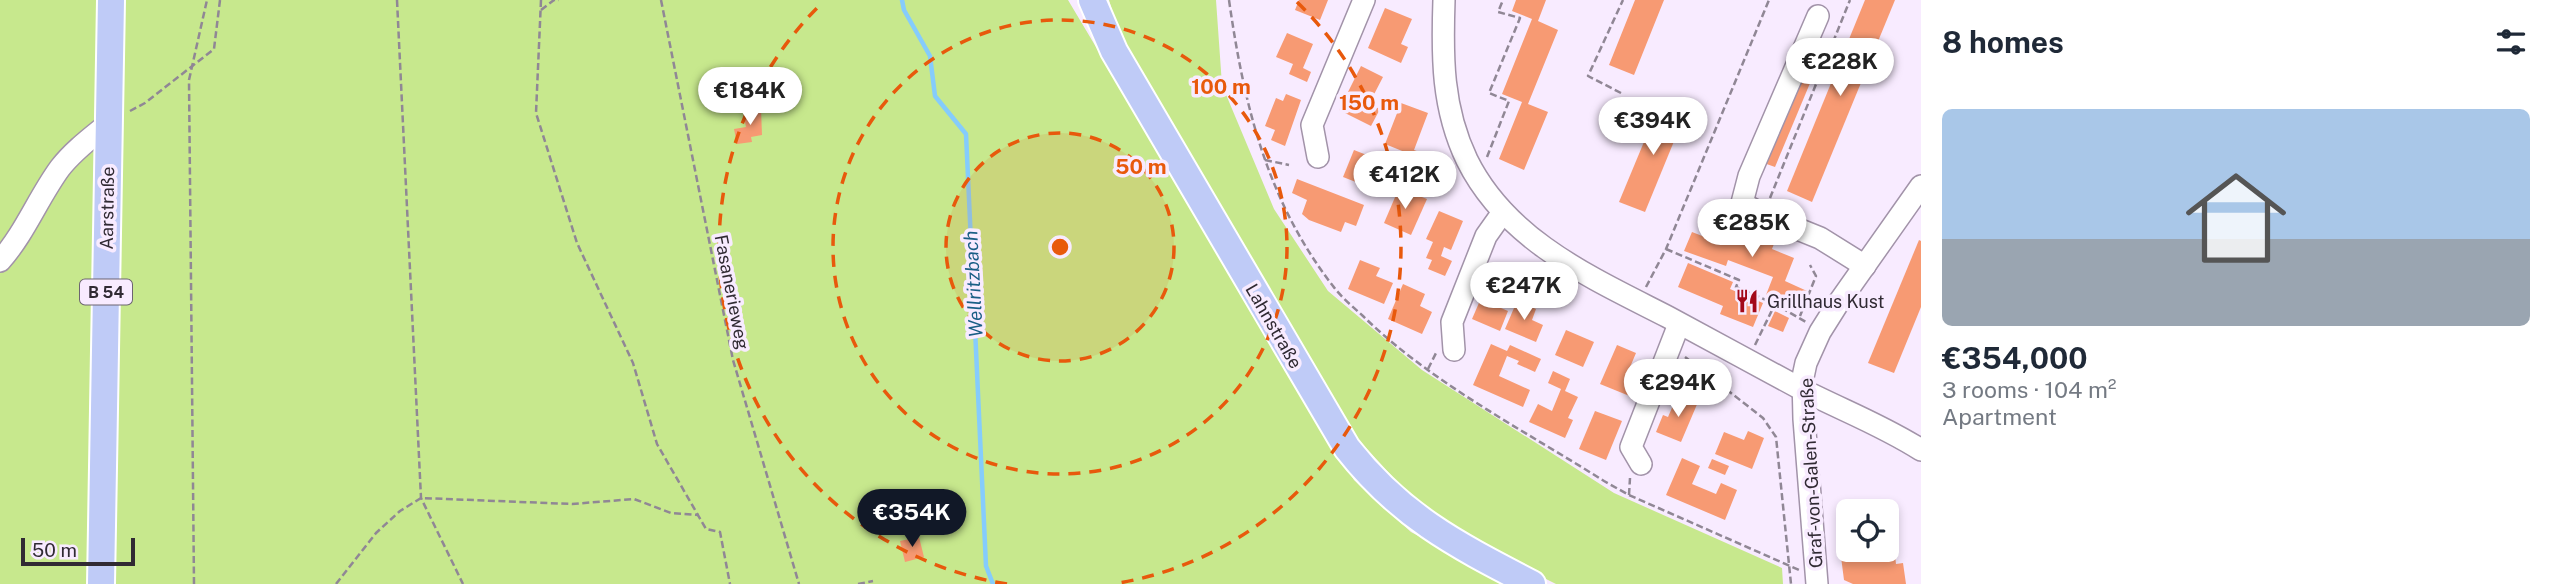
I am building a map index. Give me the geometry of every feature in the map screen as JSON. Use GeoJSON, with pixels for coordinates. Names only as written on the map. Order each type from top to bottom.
{"type":"FeatureCollection","features":[{"type":"Feature","properties":{"kind":"main road","name":"Aarstraße"},"geometry":{"type":"LineString","coordinates":[[101,584],[111,0]]}},
{"type":"Feature","properties":{"kind":"main road","name":"Lahnstraße"},"geometry":{"type":"LineString","coordinates":[[1092,0],[1114,51],[1347,448],[1375,482],[1418,520],[1464,549],[1532,584]]}},
{"type":"Feature","properties":{"kind":"street"},"geometry":{"type":"LineString","coordinates":[[1318,157],[1312,125],[1364,0]]}},
{"type":"Feature","properties":{"kind":"street"},"geometry":{"type":"LineString","coordinates":[[1444,0],[1442,59],[1447,103],[1460,143],[1478,180],[1503,212],[1546,250],[1679,324],[1921,450]]}},
{"type":"Feature","properties":{"kind":"street"},"geometry":{"type":"LineString","coordinates":[[1818,16],[1749,176],[1742,203],[1763,215],[1820,238],[1865,266]]}},
{"type":"Feature","properties":{"kind":"street"},"geometry":{"type":"LineString","coordinates":[[0,261],[11,248],[60,169],[76,150],[109,123]]}},
{"type":"Feature","properties":{"kind":"street","name":"Graf-von-Galen-Straße"},"geometry":{"type":"LineString","coordinates":[[1817,584],[1803,390],[1806,363],[1820,332],[1921,186]]}},
{"type":"Feature","properties":{"kind":"street"},"geometry":{"type":"LineString","coordinates":[[1454,351],[1452,322],[1486,236],[1503,212]]}},
{"type":"Feature","properties":{"kind":"street"},"geometry":{"type":"LineString","coordinates":[[1641,464],[1631,447],[1679,324]]}},
{"type":"Feature","properties":{"kind":"path"},"geometry":{"type":"LineString","coordinates":[[194,584],[189,93],[192,66],[207,0]]}},
{"type":"Feature","properties":{"kind":"path"},"geometry":{"type":"LineString","coordinates":[[109,123],[145,103],[214,49],[219,0]]}},
{"type":"Feature","properties":{"kind":"path"},"geometry":{"type":"LineString","coordinates":[[397,0],[421,498],[463,584]]}},
{"type":"Feature","properties":{"kind":"path"},"geometry":{"type":"LineString","coordinates":[[541,0],[536,113],[577,243],[633,363],[657,444],[706,529],[720,533],[730,584]]}},
{"type":"Feature","properties":{"kind":"path"},"geometry":{"type":"LineString","coordinates":[[540,10],[554,0],[559,0]]}},
{"type":"Feature","properties":{"kind":"path","name":"Fasanerieweg"},"geometry":{"type":"LineString","coordinates":[[661,0],[733,360],[799,584]]}},
{"type":"Feature","properties":{"kind":"path"},"geometry":{"type":"LineString","coordinates":[[1478,180],[1509,101],[1489,93],[1520,18],[1498,12],[1503,0]]}},
{"type":"Feature","properties":{"kind":"path"},"geometry":{"type":"LineString","coordinates":[[1621,93],[1588,76],[1623,0]]}},
{"type":"Feature","properties":{"kind":"path"},"geometry":{"type":"LineString","coordinates":[[1638,302],[1666,250],[1769,0]]}},
{"type":"Feature","properties":{"kind":"path"},"geometry":{"type":"LineString","coordinates":[[1763,215],[1850,0]]}},
{"type":"Feature","properties":{"kind":"path"},"geometry":{"type":"LineString","coordinates":[[1264,160],[1289,165]]}},
{"type":"Feature","properties":{"kind":"path"},"geometry":{"type":"LineString","coordinates":[[1666,250],[1739,280],[1736,287],[1775,304],[1820,332]]}},
{"type":"Feature","properties":{"kind":"path"},"geometry":{"type":"LineString","coordinates":[[1799,318],[1816,276],[1810,265]]}},
{"type":"Feature","properties":{"kind":"path"},"geometry":{"type":"LineString","coordinates":[[1746,359],[1760,338],[1775,304]]}},
{"type":"Feature","properties":{"kind":"path"},"geometry":{"type":"LineString","coordinates":[[1671,346],[1763,418],[1776,438],[1791,584]]}},
{"type":"Feature","properties":{"kind":"path"},"geometry":{"type":"LineString","coordinates":[[336,584],[376,533],[400,511],[421,498],[572,504],[634,499],[671,513],[699,516]]}},
{"type":"Feature","properties":{"kind":"path"},"geometry":{"type":"LineString","coordinates":[[858,584],[873,581]]}},
{"type":"Feature","properties":{"kind":"green space"},"geometry":{"type":"Polygon","coordinates":[[[0,0],[97,0],[88,584],[0,584],[0,0]]]}},
{"type":"Feature","properties":{"kind":"green space"},"geometry":{"type":"Polygon","coordinates":[[[120,0],[1068,0],[1354,480],[1411,532],[1509,584],[112,584],[120,0]]]}},
{"type":"Feature","properties":{"kind":"green space"},"geometry":{"type":"Polygon","coordinates":[[[1109,0],[1216,0],[1222,85],[1274,209],[1328,291],[1422,370],[1614,493],[1782,568],[1783,584],[1556,584],[1490,551],[1410,496],[1357,438],[1291,333],[1121,41],[1109,0]]]}},
{"type":"Feature","properties":{"kind":"building"},"geometry":{"type":"Polygon","coordinates":[[[1299,0],[1328,0],[1320,20],[1295,10],[1299,0]]]}},
{"type":"Feature","properties":{"kind":"building"},"geometry":{"type":"Polygon","coordinates":[[[1516,0],[1546,0],[1538,21],[1558,30],[1528,104],[1548,112],[1524,170],[1499,159],[1522,102],[1502,94],[1532,19],[1512,11],[1516,0]]]}},
{"type":"Feature","properties":{"kind":"building"},"geometry":{"type":"Polygon","coordinates":[[[1635,0],[1664,0],[1634,75],[1609,65],[1635,0]]]}},
{"type":"Feature","properties":{"kind":"building"},"geometry":{"type":"Polygon","coordinates":[[[1865,0],[1895,0],[1812,202],[1787,191],[1865,0]]]}},
{"type":"Feature","properties":{"kind":"building"},"geometry":{"type":"Polygon","coordinates":[[[1385,8],[1412,19],[1401,44],[1408,47],[1401,63],[1368,48],[1385,8]]]}},
{"type":"Feature","properties":{"kind":"building"},"geometry":{"type":"Polygon","coordinates":[[[1287,33],[1313,44],[1303,68],[1311,72],[1307,82],[1289,74],[1293,64],[1276,57],[1287,33]]]}},
{"type":"Feature","properties":{"kind":"building"},"geometry":{"type":"Polygon","coordinates":[[[1361,66],[1383,77],[1369,104],[1380,109],[1371,126],[1339,110],[1361,66]]]}},
{"type":"Feature","properties":{"kind":"building"},"geometry":{"type":"Polygon","coordinates":[[[1799,71],[1813,76],[1775,167],[1761,162],[1799,71]]]}},
{"type":"Feature","properties":{"kind":"building"},"geometry":{"type":"Polygon","coordinates":[[[1286,94],[1301,100],[1285,146],[1271,140],[1275,130],[1265,126],[1276,98],[1283,101],[1286,94]]]}},
{"type":"Feature","properties":{"kind":"building"},"geometry":{"type":"Polygon","coordinates":[[[1661,101],[1686,112],[1645,212],[1619,202],[1661,101]]]}},
{"type":"Feature","properties":{"kind":"building"},"geometry":{"type":"Polygon","coordinates":[[[1401,103],[1428,113],[1414,150],[1430,156],[1423,174],[1407,168],[1412,155],[1385,144],[1401,103]]]}},
{"type":"Feature","properties":{"kind":"building"},"geometry":{"type":"Polygon","coordinates":[[[761,109],[762,135],[751,137],[752,142],[737,144],[734,129],[746,127],[743,112],[761,109]]]}},
{"type":"Feature","properties":{"kind":"building"},"geometry":{"type":"Polygon","coordinates":[[[1354,150],[1382,161],[1371,188],[1343,177],[1354,150]]]}},
{"type":"Feature","properties":{"kind":"building"},"geometry":{"type":"Polygon","coordinates":[[[1297,179],[1364,205],[1356,226],[1345,222],[1341,232],[1309,220],[1302,214],[1307,200],[1292,193],[1297,179]]]}},
{"type":"Feature","properties":{"kind":"building"},"geometry":{"type":"Polygon","coordinates":[[[1399,188],[1427,199],[1411,235],[1384,223],[1399,188]]]}},
{"type":"Feature","properties":{"kind":"building"},"geometry":{"type":"Polygon","coordinates":[[[1439,211],[1463,221],[1451,250],[1444,247],[1441,256],[1452,261],[1445,276],[1428,269],[1432,260],[1426,258],[1433,242],[1426,239],[1439,211]]]}},
{"type":"Feature","properties":{"kind":"building"},"geometry":{"type":"Polygon","coordinates":[[[1743,222],[1777,236],[1772,249],[1794,258],[1785,281],[1807,291],[1800,308],[1766,295],[1773,277],[1728,260],[1726,266],[1684,251],[1692,232],[1710,239],[1712,234],[1735,243],[1743,222]]]}},
{"type":"Feature","properties":{"kind":"building"},"geometry":{"type":"Polygon","coordinates":[[[1919,240],[1921,307],[1894,373],[1868,363],[1919,240]]]}},
{"type":"Feature","properties":{"kind":"building"},"geometry":{"type":"Polygon","coordinates":[[[1360,260],[1380,268],[1376,276],[1393,283],[1384,304],[1348,289],[1360,260]]]}},
{"type":"Feature","properties":{"kind":"building"},"geometry":{"type":"Polygon","coordinates":[[[1688,263],[1733,282],[1730,289],[1763,303],[1753,327],[1720,314],[1723,306],[1678,287],[1688,263]]]}},
{"type":"Feature","properties":{"kind":"building"},"geometry":{"type":"Polygon","coordinates":[[[1488,282],[1508,291],[1501,308],[1508,311],[1500,331],[1472,319],[1488,282]]]}},
{"type":"Feature","properties":{"kind":"building"},"geometry":{"type":"Polygon","coordinates":[[[1403,284],[1425,294],[1420,306],[1432,312],[1422,334],[1388,319],[1403,284]]]}},
{"type":"Feature","properties":{"kind":"building"},"geometry":{"type":"Polygon","coordinates":[[[1517,301],[1536,309],[1532,320],[1543,325],[1536,342],[1505,329],[1517,301]]]}},
{"type":"Feature","properties":{"kind":"building"},"geometry":{"type":"Polygon","coordinates":[[[1775,311],[1789,318],[1783,332],[1768,326],[1775,311]]]}},
{"type":"Feature","properties":{"kind":"building"},"geometry":{"type":"Polygon","coordinates":[[[1566,330],[1594,342],[1583,367],[1555,355],[1566,330]]]}},
{"type":"Feature","properties":{"kind":"building"},"geometry":{"type":"Polygon","coordinates":[[[1491,344],[1507,351],[1510,345],[1541,359],[1535,372],[1507,356],[1499,376],[1530,390],[1523,407],[1473,385],[1491,344]]]}},
{"type":"Feature","properties":{"kind":"building"},"geometry":{"type":"Polygon","coordinates":[[[1617,345],[1636,353],[1625,379],[1637,385],[1632,397],[1600,384],[1617,345]]]}},
{"type":"Feature","properties":{"kind":"building"},"geometry":{"type":"Polygon","coordinates":[[[1553,371],[1570,379],[1565,391],[1578,397],[1568,418],[1573,420],[1565,438],[1529,422],[1538,404],[1552,411],[1561,389],[1548,383],[1553,371]]]}},
{"type":"Feature","properties":{"kind":"building"},"geometry":{"type":"Polygon","coordinates":[[[1678,394],[1698,402],[1681,442],[1656,432],[1663,415],[1668,417],[1678,394]]]}},
{"type":"Feature","properties":{"kind":"building"},"geometry":{"type":"Polygon","coordinates":[[[1595,411],[1622,421],[1606,460],[1579,449],[1595,411]]]}},
{"type":"Feature","properties":{"kind":"building"},"geometry":{"type":"Polygon","coordinates":[[[1748,431],[1764,438],[1752,469],[1715,454],[1724,432],[1744,440],[1748,431]]]}},
{"type":"Feature","properties":{"kind":"building"},"geometry":{"type":"Polygon","coordinates":[[[1682,458],[1700,466],[1692,484],[1716,494],[1721,483],[1737,490],[1725,520],[1666,495],[1682,458]]]}},
{"type":"Feature","properties":{"kind":"building"},"geometry":{"type":"Polygon","coordinates":[[[1712,459],[1729,466],[1725,475],[1708,468],[1712,459]]]}},
{"type":"Feature","properties":{"kind":"building"},"geometry":{"type":"Polygon","coordinates":[[[919,537],[924,557],[905,562],[900,541],[919,537]]]}},
{"type":"Feature","properties":{"kind":"building"},"geometry":{"type":"Polygon","coordinates":[[[1842,562],[1896,562],[1903,563],[1906,584],[1853,584],[1844,580],[1842,562]]]}},
{"type":"Feature","properties":{"kind":"waterway","name":"Wellritzbach"},"geometry":{"type":"LineString","coordinates":[[902,0],[904,10],[930,56],[935,96],[966,134],[986,566],[993,584]]}},
{"type":"Feature","properties":{"kind":"place","name":"Grillhaus Kust"},"geometry":{"type":"Point","coordinates":[1747,301]}}]}
